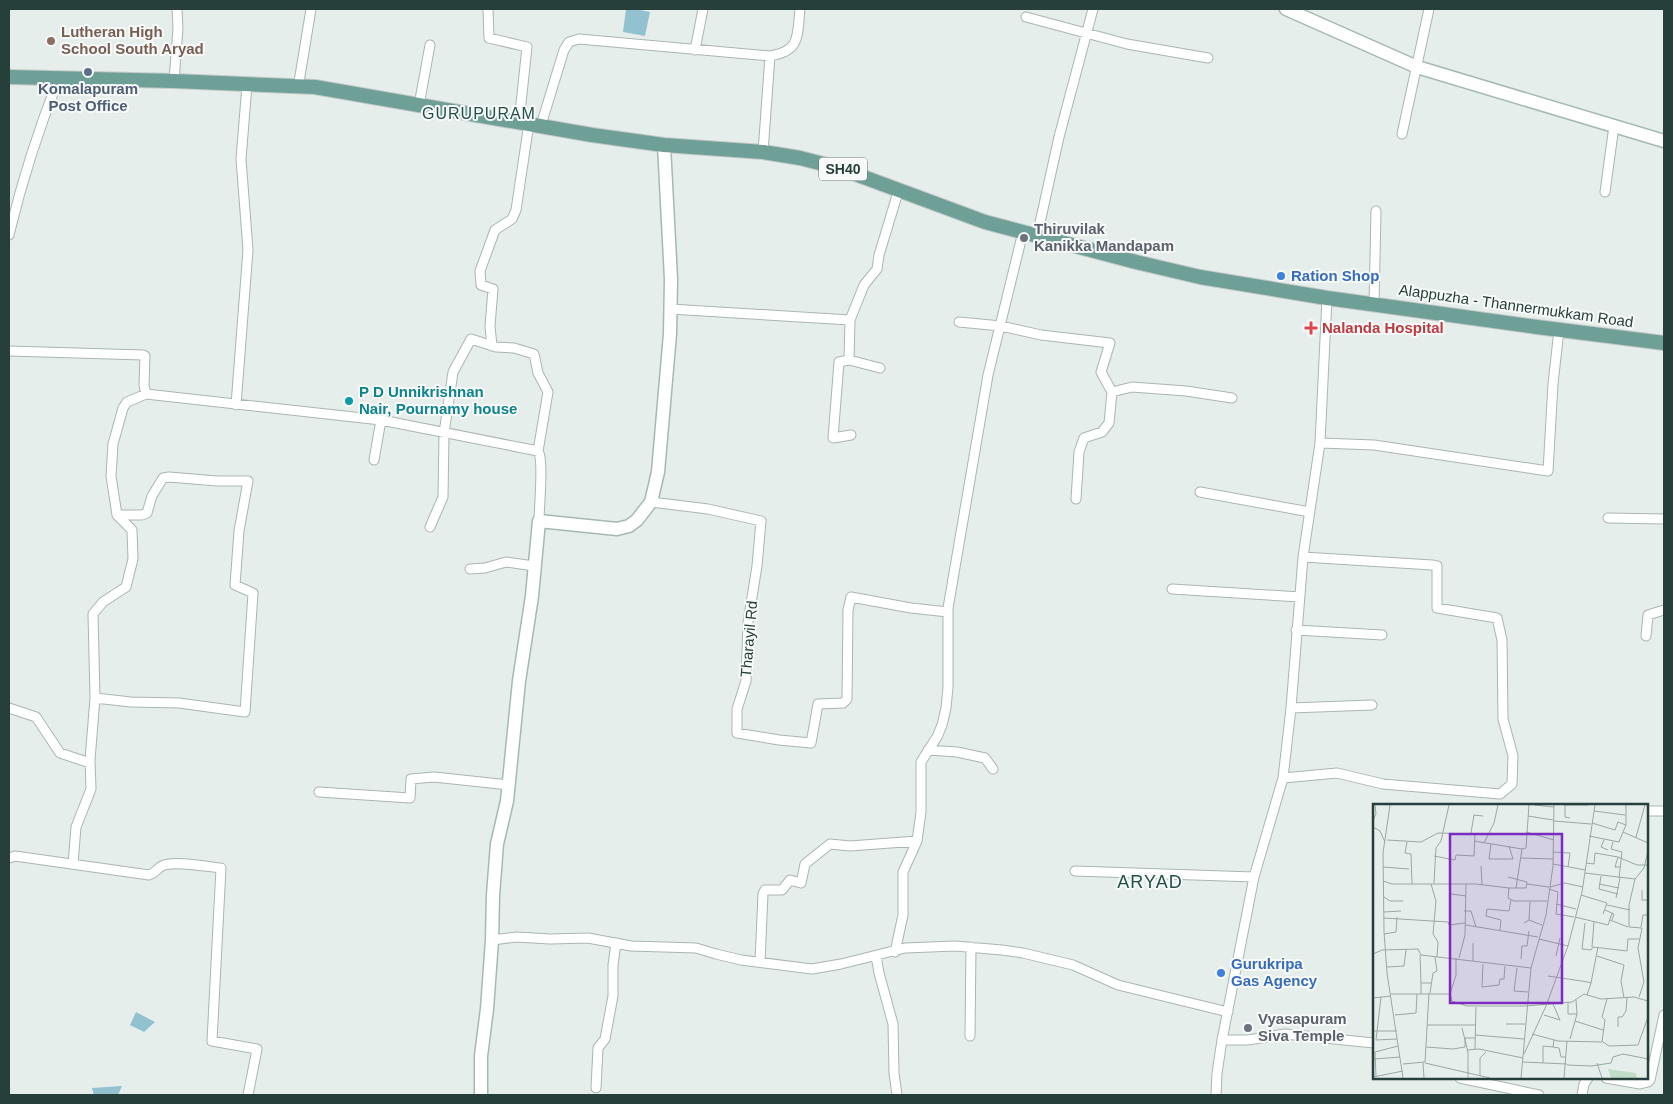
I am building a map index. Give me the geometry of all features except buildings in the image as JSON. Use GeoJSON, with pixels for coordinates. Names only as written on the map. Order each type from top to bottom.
{"type":"FeatureCollection","features":[{"type":"Feature","properties":{"kind":"main road"},"geometry":{"type":"LineString","coordinates":[[1286,9],[1417,67],[1664,141]]}},
{"type":"Feature","properties":{"kind":"main road","name":"Alappuzha - Thannermukkam Road"},"geometry":{"type":"LineString","coordinates":[[9,77],[174,81],[298,88],[315,87],[592,135],[664,145],[763,152],[800,158],[839,168],[986,222],[1200,277],[1327,298],[1664,343]]}},
{"type":"Feature","properties":{"kind":"main road"},"geometry":{"type":"LineString","coordinates":[[481,1095],[481,1056],[487,1009],[497,844],[509,785],[519,681],[532,596],[539,521],[612,529],[629,526],[637,520],[650,502],[658,472],[671,279],[664,145]]}},
{"type":"Feature","properties":{"kind":"street"},"geometry":{"type":"LineString","coordinates":[[174,81],[178,9]]}},
{"type":"Feature","properties":{"kind":"street"},"geometry":{"type":"LineString","coordinates":[[298,88],[311,9]]}},
{"type":"Feature","properties":{"kind":"street"},"geometry":{"type":"LineString","coordinates":[[488,9],[489,38],[527,47],[530,123],[516,210],[512,219],[495,230],[480,271],[481,285],[493,289],[490,326],[492,346]]}},
{"type":"Feature","properties":{"kind":"street"},"geometry":{"type":"LineString","coordinates":[[695,50],[702,9]]}},
{"type":"Feature","properties":{"kind":"street"},"geometry":{"type":"LineString","coordinates":[[530,123],[569,42],[579,39],[770,56],[783,54],[792,48],[796,37],[800,9]]}},
{"type":"Feature","properties":{"kind":"street"},"geometry":{"type":"LineString","coordinates":[[1037,236],[1059,138],[1093,9]]}},
{"type":"Feature","properties":{"kind":"street"},"geometry":{"type":"LineString","coordinates":[[1402,134],[1429,9]]}},
{"type":"Feature","properties":{"kind":"street"},"geometry":{"type":"LineString","coordinates":[[1026,18],[1127,44],[1208,58]]}},
{"type":"Feature","properties":{"kind":"street"},"geometry":{"type":"LineString","coordinates":[[419,105],[430,45]]}},
{"type":"Feature","properties":{"kind":"street"},"geometry":{"type":"LineString","coordinates":[[763,152],[770,56]]}},
{"type":"Feature","properties":{"kind":"street"},"geometry":{"type":"LineString","coordinates":[[9,235],[25,172],[40,125],[59,78]]}},
{"type":"Feature","properties":{"kind":"street"},"geometry":{"type":"LineString","coordinates":[[236,405],[248,250],[241,159],[247,85]]}},
{"type":"Feature","properties":{"kind":"street"},"geometry":{"type":"LineString","coordinates":[[1606,192],[1614,126]]}},
{"type":"Feature","properties":{"kind":"street"},"geometry":{"type":"LineString","coordinates":[[849,360],[850,320],[864,285],[877,269],[881,246],[899,189]]}},
{"type":"Feature","properties":{"kind":"street"},"geometry":{"type":"LineString","coordinates":[[1374,304],[1376,211]]}},
{"type":"Feature","properties":{"kind":"street"},"geometry":{"type":"LineString","coordinates":[[895,952],[903,915],[904,872],[917,841],[921,812],[921,762],[937,737],[946,708],[948,687],[948,612],[988,375],[1022,232]]}},
{"type":"Feature","properties":{"kind":"street"},"geometry":{"type":"LineString","coordinates":[[1216,1095],[1222,1040],[1254,876],[1283,778],[1291,708],[1303,557],[1320,442],[1327,298]]}},
{"type":"Feature","properties":{"kind":"street"},"geometry":{"type":"LineString","coordinates":[[670,309],[850,320]]}},
{"type":"Feature","properties":{"kind":"street"},"geometry":{"type":"LineString","coordinates":[[959,322],[1001,326],[1041,335],[1110,343],[1101,372],[1112,392],[1109,423],[1102,432],[1084,438],[1079,452],[1076,499]]}},
{"type":"Feature","properties":{"kind":"street"},"geometry":{"type":"LineString","coordinates":[[1320,442],[1374,445],[1548,471],[1553,384],[1559,330]]}},
{"type":"Feature","properties":{"kind":"street"},"geometry":{"type":"LineString","coordinates":[[430,527],[443,497],[444,433],[453,372],[471,340],[492,346],[514,348],[534,354],[538,373],[548,392],[538,451],[541,455],[539,521]]}},
{"type":"Feature","properties":{"kind":"street"},"geometry":{"type":"LineString","coordinates":[[9,351],[143,355],[145,356],[144,385],[146,394]]}},
{"type":"Feature","properties":{"kind":"street"},"geometry":{"type":"LineString","coordinates":[[851,435],[833,438],[839,362],[849,360],[880,368]]}},
{"type":"Feature","properties":{"kind":"street"},"geometry":{"type":"LineString","coordinates":[[1112,392],[1132,387],[1186,391],[1232,398]]}},
{"type":"Feature","properties":{"kind":"street"},"geometry":{"type":"LineString","coordinates":[[74,864],[76,827],[91,789],[90,763],[95,698],[93,614],[103,602],[126,587],[133,559],[132,530],[117,515],[112,476],[113,444],[127,402],[146,394],[381,420],[538,451]]}},
{"type":"Feature","properties":{"kind":"street"},"geometry":{"type":"LineString","coordinates":[[374,460],[381,420]]}},
{"type":"Feature","properties":{"kind":"street"},"geometry":{"type":"LineString","coordinates":[[95,698],[131,702],[179,703],[245,712],[253,593],[235,586],[239,531],[248,481],[163,478],[152,496],[147,513],[142,515],[117,515]]}},
{"type":"Feature","properties":{"kind":"street"},"geometry":{"type":"LineString","coordinates":[[1200,492],[1310,512]]}},
{"type":"Feature","properties":{"kind":"street","name":"Tharayil Rd"},"geometry":{"type":"LineString","coordinates":[[650,502],[708,509],[761,521],[757,566],[748,622],[746,681],[737,709],[737,733],[811,743],[818,704],[843,703],[847,699],[848,610],[851,597],[911,608],[948,612]]}},
{"type":"Feature","properties":{"kind":"street"},"geometry":{"type":"LineString","coordinates":[[1608,518],[1664,519]]}},
{"type":"Feature","properties":{"kind":"street"},"geometry":{"type":"LineString","coordinates":[[1283,778],[1337,773],[1383,784],[1500,794],[1512,784],[1513,756],[1503,719],[1502,640],[1497,618],[1437,608],[1437,566],[1303,557]]}},
{"type":"Feature","properties":{"kind":"street"},"geometry":{"type":"LineString","coordinates":[[470,569],[484,568],[506,562],[534,566]]}},
{"type":"Feature","properties":{"kind":"street"},"geometry":{"type":"LineString","coordinates":[[1172,589],[1300,597]]}},
{"type":"Feature","properties":{"kind":"street"},"geometry":{"type":"LineString","coordinates":[[1646,636],[1648,615],[1664,610]]}},
{"type":"Feature","properties":{"kind":"street"},"geometry":{"type":"LineString","coordinates":[[1296,630],[1382,635]]}},
{"type":"Feature","properties":{"kind":"street"},"geometry":{"type":"LineString","coordinates":[[1291,708],[1372,705]]}},
{"type":"Feature","properties":{"kind":"street"},"geometry":{"type":"LineString","coordinates":[[9,708],[36,717],[60,753],[90,763]]}},
{"type":"Feature","properties":{"kind":"street"},"geometry":{"type":"LineString","coordinates":[[928,750],[957,752],[985,758],[993,769]]}},
{"type":"Feature","properties":{"kind":"street"},"geometry":{"type":"LineString","coordinates":[[319,792],[410,798],[411,779],[434,777],[509,785]]}},
{"type":"Feature","properties":{"kind":"street"},"geometry":{"type":"LineString","coordinates":[[1648,811],[1664,811]]}},
{"type":"Feature","properties":{"kind":"street"},"geometry":{"type":"LineString","coordinates":[[760,962],[763,894],[765,890],[782,890],[790,880],[801,883],[805,864],[830,844],[850,846],[917,841]]}},
{"type":"Feature","properties":{"kind":"street"},"geometry":{"type":"LineString","coordinates":[[9,858],[15,856],[149,875],[155,873],[162,866],[178,864],[221,868],[220,923],[212,1041],[257,1049],[248,1095]]}},
{"type":"Feature","properties":{"kind":"street"},"geometry":{"type":"LineString","coordinates":[[1075,870],[1254,876]]}},
{"type":"Feature","properties":{"kind":"street"},"geometry":{"type":"LineString","coordinates":[[492,940],[517,937],[550,939],[588,938],[632,946],[696,948],[716,954],[760,962],[812,969],[895,952],[905,948],[955,946],[1023,953],[1073,965],[1118,985],[1228,1012]]}},
{"type":"Feature","properties":{"kind":"street"},"geometry":{"type":"LineString","coordinates":[[596,1088],[598,1048],[605,1039],[612,996],[616,943]]}},
{"type":"Feature","properties":{"kind":"street"},"geometry":{"type":"LineString","coordinates":[[970,1036],[971,948]]}},
{"type":"Feature","properties":{"kind":"street"},"geometry":{"type":"LineString","coordinates":[[876,956],[893,1024],[894,1073],[897,1095]]}},
{"type":"Feature","properties":{"kind":"street"},"geometry":{"type":"LineString","coordinates":[[1612,1079],[1640,1084],[1650,1080],[1664,1015]]}},
{"type":"Feature","properties":{"kind":"street"},"geometry":{"type":"LineString","coordinates":[[1222,1040],[1248,1040],[1285,1034],[1373,1043]]}},
{"type":"Feature","properties":{"kind":"street"},"geometry":{"type":"LineString","coordinates":[[1465,1079],[1539,1095]]}},
{"type":"Feature","properties":{"kind":"street"},"geometry":{"type":"LineString","coordinates":[[1582,1095],[1584,1084],[1587,1079]]}},
{"type":"Feature","properties":{"kind":"water"},"geometry":{"type":"Polygon","coordinates":[[[626,9],[650,12],[645,36],[623,32],[626,9]]]}},
{"type":"Feature","properties":{"kind":"water"},"geometry":{"type":"Polygon","coordinates":[[[136,1012],[155,1022],[144,1032],[130,1025],[136,1012]]]}},
{"type":"Feature","properties":{"kind":"water"},"geometry":{"type":"Polygon","coordinates":[[[122,1086],[118,1095],[94,1095],[92,1088],[122,1086]]]}},
{"type":"Feature","properties":{"kind":"place","name":"Lutheran High School South Aryad"},"geometry":{"type":"Point","coordinates":[51,41]}},
{"type":"Feature","properties":{"kind":"place","name":"Komalapuram Post Office"},"geometry":{"type":"Point","coordinates":[88,72]}},
{"type":"Feature","properties":{"kind":"place","name":"Thiruvilak Kanikka Mandapam"},"geometry":{"type":"Point","coordinates":[1024,238]}},
{"type":"Feature","properties":{"kind":"place","name":"Ration Shop"},"geometry":{"type":"Point","coordinates":[1281,276]}},
{"type":"Feature","properties":{"kind":"place","name":"Nalanda Hospital"},"geometry":{"type":"Point","coordinates":[1311,328]}},
{"type":"Feature","properties":{"kind":"place","name":"P D Unnikrishnan Nair, Pournamy house"},"geometry":{"type":"Point","coordinates":[349,401]}},
{"type":"Feature","properties":{"kind":"place","name":"Gurukripa Gas Agency"},"geometry":{"type":"Point","coordinates":[1221,973]}},
{"type":"Feature","properties":{"kind":"place","name":"Vyasapuram Siva Temple"},"geometry":{"type":"Point","coordinates":[1248,1028]}},
{"type":"Feature","properties":{"kind":"district","name":"GURUPURAM"},"geometry":{"type":"Point","coordinates":[479,113]}},
{"type":"Feature","properties":{"kind":"district","name":"ARYAD"},"geometry":{"type":"Point","coordinates":[1150,882]}}]}
